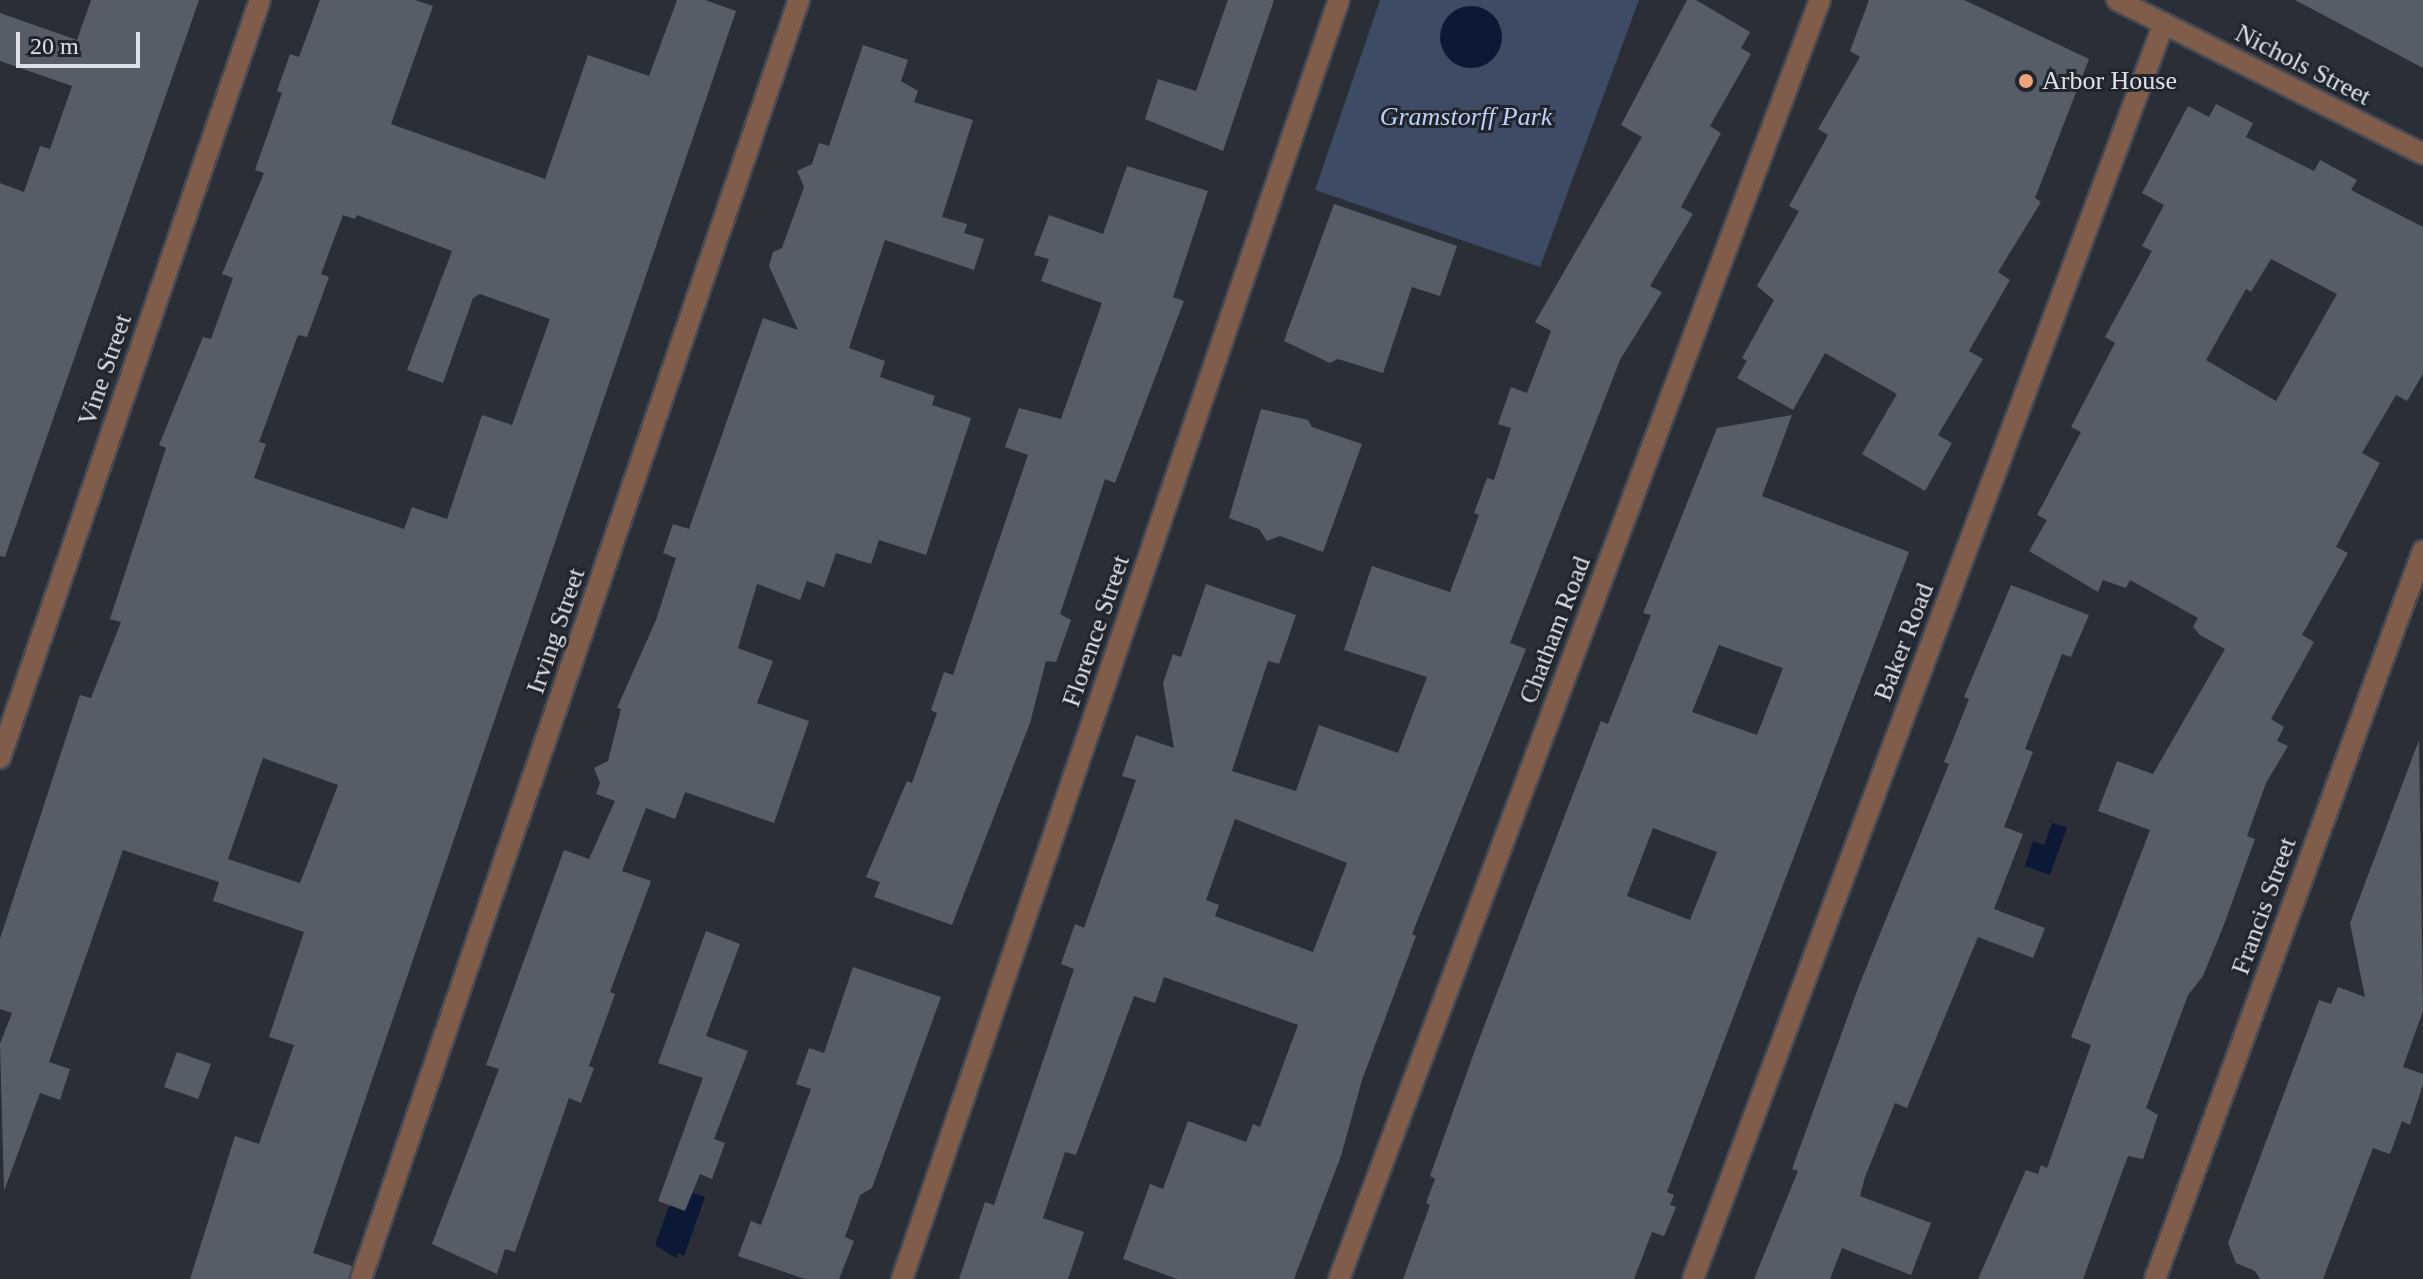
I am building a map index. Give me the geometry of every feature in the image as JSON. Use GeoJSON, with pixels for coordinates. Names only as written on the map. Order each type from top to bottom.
{"type":"FeatureCollection","features":[{"type":"Feature","properties":{"kind":"street","name":"Vine Street"},"geometry":{"type":"LineString","coordinates":[[0,758],[260,0]]}},
{"type":"Feature","properties":{"kind":"street","name":"Irving Street"},"geometry":{"type":"LineString","coordinates":[[361,1279],[799,0]]}},
{"type":"Feature","properties":{"kind":"street","name":"Florence Street"},"geometry":{"type":"LineString","coordinates":[[902,1279],[1339,0]]}},
{"type":"Feature","properties":{"kind":"street","name":"Chatham Road"},"geometry":{"type":"LineString","coordinates":[[1339,1279],[1820,0]]}},
{"type":"Feature","properties":{"kind":"street","name":"Nichols Street"},"geometry":{"type":"LineString","coordinates":[[2117,0],[2423,154]]}},
{"type":"Feature","properties":{"kind":"street","name":"Baker Road"},"geometry":{"type":"LineString","coordinates":[[1693,1279],[2164,23]]}},
{"type":"Feature","properties":{"kind":"street","name":"Francis Street"},"geometry":{"type":"LineString","coordinates":[[2155,1279],[2423,551]]}},
{"type":"Feature","properties":{"kind":"green space","name":"Gramstorff Park"},"geometry":{"type":"Polygon","coordinates":[[[1380,0],[1639,0],[1540,267],[1315,190],[1380,0]]]}},
{"type":"Feature","properties":{"kind":"shaded area"},"geometry":{"type":"Polygon","coordinates":[[[1471,6],[1483,8],[1493,15],[1500,25],[1500,49],[1493,59],[1483,66],[1471,68],[1459,66],[1449,59],[1442,49],[1440,37],[1442,25],[1449,15],[1459,8],[1471,6]]]}},
{"type":"Feature","properties":{"kind":"shaded area"},"geometry":{"type":"Polygon","coordinates":[[[2052,823],[2067,827],[2050,875],[2025,866],[2033,841],[2044,845],[2052,823]]]}},
{"type":"Feature","properties":{"kind":"shaded area"},"geometry":{"type":"Polygon","coordinates":[[[676,1187],[705,1197],[684,1256],[678,1253],[676,1258],[655,1245],[676,1187]]]}},
{"type":"Feature","properties":{"kind":"building"},"geometry":{"type":"Polygon","coordinates":[[[91,0],[199,0],[5,557],[0,556],[0,183],[24,192],[40,146],[50,149],[72,86],[0,61],[0,13],[77,40],[91,0]]]}},
{"type":"Feature","properties":{"kind":"building"},"geometry":{"type":"Polygon","coordinates":[[[320,0],[415,0],[433,6],[391,124],[545,179],[588,55],[649,76],[677,0],[705,0],[736,11],[313,1253],[352,1266],[348,1279],[190,1279],[235,1136],[259,1144],[294,1045],[269,1037],[304,932],[213,901],[219,882],[123,850],[49,1062],[70,1069],[60,1100],[40,1093],[4,1191],[0,1044],[12,1013],[0,1009],[0,939],[80,695],[91,698],[121,622],[110,619],[166,448],[159,445],[203,337],[211,339],[233,278],[222,274],[264,173],[255,170],[282,93],[277,91],[290,54],[299,57],[320,0]],[[343,215],[321,274],[329,277],[307,337],[298,335],[259,442],[266,444],[254,478],[404,529],[412,507],[447,519],[482,415],[512,425],[550,319],[480,294],[473,298],[443,383],[407,370],[452,251],[357,215],[355,219],[343,215]],[[263,758],[228,859],[300,883],[338,785],[263,758]]]}},
{"type":"Feature","properties":{"kind":"building"},"geometry":{"type":"Polygon","coordinates":[[[1228,0],[1274,0],[1223,151],[1145,119],[1158,79],[1196,91],[1228,0]]]}},
{"type":"Feature","properties":{"kind":"building"},"geometry":{"type":"Polygon","coordinates":[[[1687,0],[1696,0],[1750,32],[1741,48],[1751,54],[1710,126],[1721,133],[1681,207],[1693,214],[1650,286],[1662,292],[1620,360],[1510,643],[1526,649],[1412,934],[1416,936],[1362,1080],[1341,1156],[1294,1279],[1177,1279],[1123,1259],[1150,1184],[1163,1189],[1188,1121],[1246,1142],[1253,1124],[1260,1127],[1298,1025],[1164,977],[1155,1003],[1134,996],[1076,1155],[1065,1152],[1043,1218],[1084,1232],[1068,1279],[959,1279],[985,1202],[994,1205],[1074,969],[1061,964],[1075,924],[1084,928],[1136,780],[1122,776],[1136,735],[1174,748],[1163,683],[1173,654],[1181,657],[1206,584],[1296,615],[1279,664],[1268,661],[1232,771],[1296,791],[1319,725],[1398,753],[1427,677],[1344,650],[1372,566],[1450,592],[1479,515],[1474,513],[1487,478],[1494,480],[1511,428],[1498,424],[1511,387],[1527,393],[1551,331],[1535,322],[1642,137],[1621,125],[1687,0]],[[1235,819],[1206,900],[1219,905],[1215,916],[1313,952],[1347,863],[1235,819]]]}},
{"type":"Feature","properties":{"kind":"building"},"geometry":{"type":"Polygon","coordinates":[[[1869,0],[1964,0],[2089,59],[2035,198],[2041,202],[1998,272],[2010,280],[1969,351],[1983,359],[1938,435],[1952,443],[1925,491],[1862,454],[1897,394],[1825,353],[1793,410],[1737,378],[1747,361],[1742,358],[1774,300],[1757,286],[1799,211],[1789,206],[1828,135],[1818,129],[1860,57],[1850,51],[1869,0]]]}},
{"type":"Feature","properties":{"kind":"building"},"geometry":{"type":"Polygon","coordinates":[[[2295,0],[2423,0],[2423,68],[2295,0]]]}},
{"type":"Feature","properties":{"kind":"building"},"geometry":{"type":"Polygon","coordinates":[[[863,45],[908,60],[901,81],[918,91],[914,102],[973,120],[942,217],[967,224],[964,233],[984,239],[974,270],[885,240],[849,348],[885,361],[880,377],[935,396],[932,405],[971,418],[926,555],[879,540],[871,564],[836,553],[824,587],[807,581],[800,600],[757,584],[738,648],[773,661],[757,703],[809,721],[774,823],[685,792],[675,819],[646,808],[622,871],[651,881],[610,992],[615,994],[589,1066],[594,1068],[581,1103],[569,1098],[515,1252],[505,1249],[497,1274],[432,1244],[499,1069],[486,1065],[564,850],[589,859],[615,801],[596,794],[600,783],[594,768],[608,761],[621,709],[617,708],[656,620],[676,558],[663,553],[673,524],[689,529],[763,318],[798,330],[769,266],[773,252],[782,248],[804,187],[797,171],[812,164],[819,143],[829,146],[863,45]]]}},
{"type":"Feature","properties":{"kind":"building"},"geometry":{"type":"Polygon","coordinates":[[[2216,104],[2253,123],[2246,137],[2314,171],[2320,160],[2357,180],[2351,190],[2423,227],[2423,374],[2407,401],[2396,395],[2362,453],[2380,463],[2336,547],[2348,553],[2302,635],[2314,642],[2271,719],[2284,727],[2277,741],[2288,746],[2266,783],[2247,836],[2255,839],[2223,927],[2203,976],[2188,995],[2146,1108],[2158,1115],[2143,1159],[2128,1156],[2083,1279],[1978,1279],[2026,1170],[2038,1174],[2041,1165],[2047,1168],[2091,1045],[2071,1037],[2150,830],[2098,811],[2117,761],[2153,774],[2225,649],[2200,635],[2193,627],[2198,618],[2130,580],[2126,588],[2103,580],[2098,592],[2029,551],[2047,520],[2037,515],[2081,432],[2071,427],[2115,343],[2105,337],[2152,251],[2142,246],[2164,205],[2142,193],[2188,106],[2209,117],[2216,104]],[[2271,259],[2251,292],[2246,289],[2206,360],[2276,401],[2337,294],[2271,259]]]}},
{"type":"Feature","properties":{"kind":"building"},"geometry":{"type":"Polygon","coordinates":[[[1127,166],[1208,191],[1173,297],[1184,301],[1115,483],[1105,479],[1060,614],[1071,620],[1056,662],[1046,661],[1030,723],[952,925],[874,897],[880,882],[866,877],[907,781],[912,783],[937,713],[931,710],[944,672],[953,675],[1028,455],[1005,447],[1019,408],[1061,419],[1102,303],[1041,281],[1049,259],[1034,255],[1049,215],[1103,234],[1127,166]]]}},
{"type":"Feature","properties":{"kind":"building"},"geometry":{"type":"Polygon","coordinates":[[[1334,204],[1457,246],[1440,296],[1412,287],[1383,373],[1338,359],[1330,363],[1284,341],[1334,204]]]}},
{"type":"Feature","properties":{"kind":"building"},"geometry":{"type":"Polygon","coordinates":[[[1261,409],[1308,420],[1312,427],[1362,444],[1323,552],[1280,536],[1267,541],[1259,529],[1229,518],[1261,409]]]}},
{"type":"Feature","properties":{"kind":"building"},"geometry":{"type":"Polygon","coordinates":[[[1792,415],[1762,496],[1909,552],[1667,1192],[1674,1195],[1670,1205],[1676,1207],[1664,1236],[1652,1232],[1634,1279],[1403,1279],[1430,1205],[1426,1203],[1435,1179],[1430,1176],[1475,1050],[1601,721],[1608,724],[1651,615],[1643,613],[1717,428],[1792,415]],[[1719,645],[1692,712],[1757,735],[1783,668],[1719,645]],[[1653,828],[1627,896],[1690,920],[1717,852],[1653,828]]]}},
{"type":"Feature","properties":{"kind":"building"},"geometry":{"type":"Polygon","coordinates":[[[2011,585],[2089,615],[2071,657],[2062,654],[2025,749],[2033,752],[2004,827],[2023,834],[1994,909],[2045,928],[2033,958],[1978,937],[1907,1108],[1895,1103],[1865,1177],[1860,1196],[1931,1223],[1911,1275],[1842,1248],[1830,1279],[1754,1279],[1798,1171],[1792,1169],[1860,983],[1949,764],[1944,762],[1969,699],[1964,697],[2011,585]]]}},
{"type":"Feature","properties":{"kind":"building"},"geometry":{"type":"Polygon","coordinates":[[[2419,740],[2423,1011],[2403,1067],[2423,1074],[2423,1084],[2410,1125],[2402,1121],[2390,1154],[2373,1148],[2323,1279],[2260,1279],[2255,1271],[2236,1263],[2228,1243],[2319,1000],[2331,1004],[2338,987],[2365,997],[2350,923],[2419,740]]]}},
{"type":"Feature","properties":{"kind":"building"},"geometry":{"type":"Polygon","coordinates":[[[706,931],[740,944],[706,1036],[748,1051],[714,1139],[725,1143],[712,1179],[700,1174],[685,1211],[658,1201],[703,1078],[658,1063],[706,931]]]}},
{"type":"Feature","properties":{"kind":"building"},"geometry":{"type":"Polygon","coordinates":[[[853,967],[941,997],[872,1188],[860,1195],[845,1237],[854,1241],[839,1279],[805,1279],[738,1256],[751,1221],[761,1225],[811,1089],[796,1084],[809,1048],[824,1053],[853,967]]]}},
{"type":"Feature","properties":{"kind":"building"},"geometry":{"type":"Polygon","coordinates":[[[177,1052],[211,1064],[198,1099],[164,1087],[177,1052]]]}},
{"type":"Feature","properties":{"kind":"place","name":"Arbor House"},"geometry":{"type":"Point","coordinates":[2026,81]}}]}
